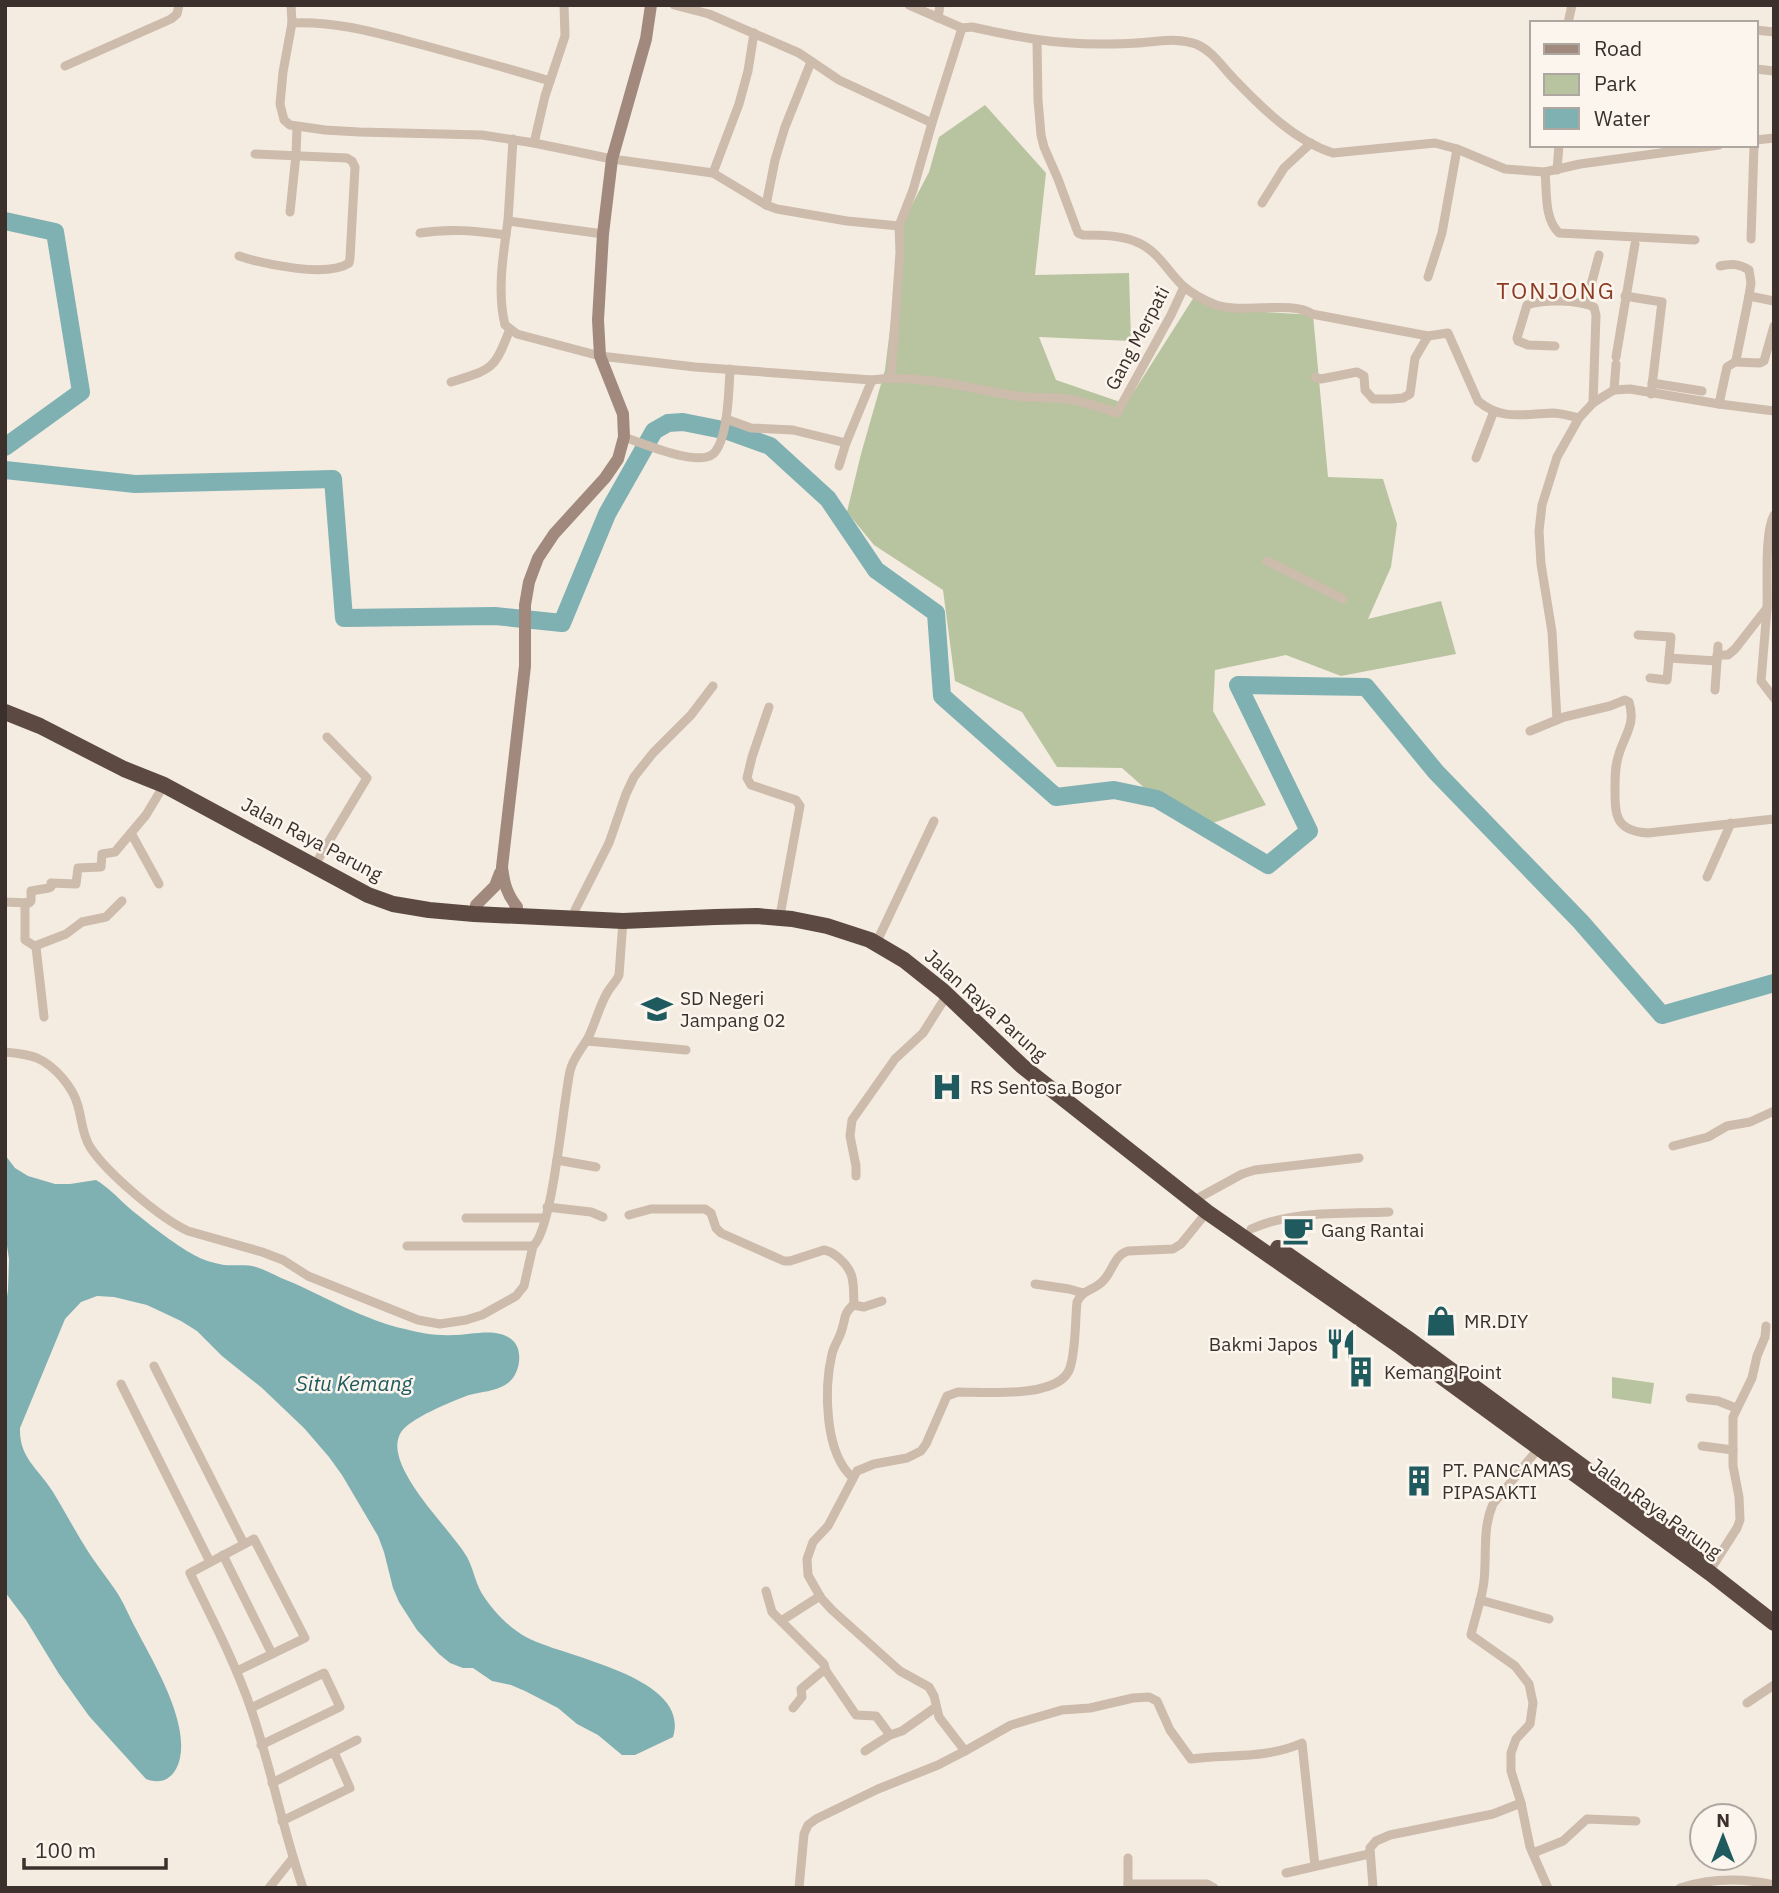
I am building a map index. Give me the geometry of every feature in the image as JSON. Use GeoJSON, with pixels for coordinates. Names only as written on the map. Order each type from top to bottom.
{"type":"FeatureCollection","features":[{"type":"Feature","properties":{"kind":"highway","name":"Jalan Raya Parung"},"geometry":{"type":"LineString","coordinates":[[5,705],[51,723],[209,799],[372,888],[398,898],[431,903],[624,913],[747,908],[781,910],[828,918],[879,937],[909,954],[949,988],[1022,1066],[1203,1204],[1710,1573],[1774,1623]]}},
{"type":"Feature","properties":{"kind":"highway","name":"Jalan Raya Parung"},"geometry":{"type":"LineString","coordinates":[[5,712],[40,726],[124,769],[164,785],[368,895],[393,904],[474,914],[623,921],[757,916],[827,926],[870,940],[904,960],[997,1037]]}},
{"type":"Feature","properties":{"kind":"highway","name":"Jalan Raya Parung"},"geometry":{"type":"LineString","coordinates":[[1203,1204],[1251,1229],[1418,1345],[1714,1564],[1774,1612]]}},
{"type":"Feature","properties":{"kind":"street"},"geometry":{"type":"LineString","coordinates":[[65,66],[171,19],[177,14],[179,5]]}},
{"type":"Feature","properties":{"kind":"street"},"geometry":{"type":"LineString","coordinates":[[291,5],[292,23],[280,104],[284,120],[290,125],[359,132],[482,135],[513,139],[612,159],[713,173],[766,205],[797,214],[846,222],[899,226]]}},
{"type":"Feature","properties":{"kind":"street"},"geometry":{"type":"LineString","coordinates":[[534,143],[565,36],[564,5]]}},
{"type":"Feature","properties":{"kind":"street"},"geometry":{"type":"LineString","coordinates":[[517,907],[507,895],[502,867],[525,666],[525,605],[529,582],[538,558],[554,534],[605,478],[618,459],[624,437],[623,414],[600,356],[598,320],[603,234],[612,159],[646,39],[652,5]]}},
{"type":"Feature","properties":{"kind":"street"},"geometry":{"type":"LineString","coordinates":[[674,5],[709,14],[799,53],[839,80],[932,123]]}},
{"type":"Feature","properties":{"kind":"street"},"geometry":{"type":"LineString","coordinates":[[909,5],[962,28],[972,27],[1037,41],[1100,44],[1174,40],[1198,45],[1217,58],[1234,79],[1287,127],[1311,143],[1334,153],[1435,143],[1457,149],[1505,170],[1545,173],[1580,164],[1704,147]]}},
{"type":"Feature","properties":{"kind":"street"},"geometry":{"type":"LineString","coordinates":[[938,18],[940,5]]}},
{"type":"Feature","properties":{"kind":"street"},"geometry":{"type":"LineString","coordinates":[[292,23],[318,22],[369,30],[550,81]]}},
{"type":"Feature","properties":{"kind":"street"},"geometry":{"type":"LineString","coordinates":[[513,139],[502,313],[505,325],[516,334],[600,356],[872,380],[891,378],[900,251],[899,226],[913,190],[962,28]]}},
{"type":"Feature","properties":{"kind":"street"},"geometry":{"type":"LineString","coordinates":[[713,173],[739,104],[754,33]]}},
{"type":"Feature","properties":{"kind":"street"},"geometry":{"type":"LineString","coordinates":[[1037,41],[1041,135],[1078,233],[1140,243],[1149,248],[1184,287]]}},
{"type":"Feature","properties":{"kind":"street"},"geometry":{"type":"LineString","coordinates":[[766,205],[785,127],[811,62]]}},
{"type":"Feature","properties":{"kind":"street"},"geometry":{"type":"LineString","coordinates":[[290,212],[297,127]]}},
{"type":"Feature","properties":{"kind":"street"},"geometry":{"type":"LineString","coordinates":[[1262,203],[1284,168],[1311,143]]}},
{"type":"Feature","properties":{"kind":"street"},"geometry":{"type":"LineString","coordinates":[[1556,170],[1559,147]]}},
{"type":"Feature","properties":{"kind":"street"},"geometry":{"type":"LineString","coordinates":[[1751,239],[1754,147]]}},
{"type":"Feature","properties":{"kind":"street"},"geometry":{"type":"LineString","coordinates":[[1428,277],[1442,233],[1457,149]]}},
{"type":"Feature","properties":{"kind":"street"},"geometry":{"type":"LineString","coordinates":[[239,256],[295,268],[341,267],[349,263],[350,258],[355,167],[352,161],[347,158],[255,154]]}},
{"type":"Feature","properties":{"kind":"street"},"geometry":{"type":"LineString","coordinates":[[1545,173],[1549,220],[1559,233],[1695,240]]}},
{"type":"Feature","properties":{"kind":"street"},"geometry":{"type":"LineString","coordinates":[[508,221],[603,234]]}},
{"type":"Feature","properties":{"kind":"street"},"geometry":{"type":"LineString","coordinates":[[420,233],[445,229],[506,234]]}},
{"type":"Feature","properties":{"kind":"street"},"geometry":{"type":"LineString","coordinates":[[1614,390],[1625,296],[1635,244]]}},
{"type":"Feature","properties":{"kind":"street"},"geometry":{"type":"LineString","coordinates":[[1586,303],[1599,256]]}},
{"type":"Feature","properties":{"kind":"street"},"geometry":{"type":"LineString","coordinates":[[1720,266],[1740,265],[1749,270],[1751,283],[1735,362]]}},
{"type":"Feature","properties":{"kind":"street","name":"Gang Merpati"},"geometry":{"type":"LineString","coordinates":[[891,378],[917,379],[1020,396],[1062,398],[1089,403],[1116,413],[1184,287],[1219,305],[1242,309],[1298,309],[1428,336],[1448,333],[1478,401],[1494,411]]}},
{"type":"Feature","properties":{"kind":"street"},"geometry":{"type":"LineString","coordinates":[[1625,296],[1662,302],[1651,388]]}},
{"type":"Feature","properties":{"kind":"street"},"geometry":{"type":"LineString","coordinates":[[1749,296],[1774,301]]}},
{"type":"Feature","properties":{"kind":"street"},"geometry":{"type":"LineString","coordinates":[[1555,346],[1528,345],[1518,341],[1527,305],[1543,302],[1586,303],[1594,307],[1593,403]]}},
{"type":"Feature","properties":{"kind":"street"},"geometry":{"type":"LineString","coordinates":[[1719,404],[1727,366],[1735,362],[1764,361],[1774,326]]}},
{"type":"Feature","properties":{"kind":"street"},"geometry":{"type":"LineString","coordinates":[[451,382],[489,368],[501,352],[510,329]]}},
{"type":"Feature","properties":{"kind":"street"},"geometry":{"type":"LineString","coordinates":[[1315,377],[1321,379],[1357,372],[1364,376],[1365,390],[1373,399],[1403,398],[1411,392],[1415,358],[1428,336]]}},
{"type":"Feature","properties":{"kind":"street"},"geometry":{"type":"LineString","coordinates":[[624,437],[695,458],[705,458],[713,454],[722,438],[726,420],[730,369]]}},
{"type":"Feature","properties":{"kind":"street"},"geometry":{"type":"LineString","coordinates":[[839,466],[872,380]]}},
{"type":"Feature","properties":{"kind":"street"},"geometry":{"type":"LineString","coordinates":[[1651,388],[1719,404],[1774,411]]}},
{"type":"Feature","properties":{"kind":"street"},"geometry":{"type":"LineString","coordinates":[[1557,720],[1552,632],[1541,564],[1539,531],[1542,505],[1557,457],[1579,418],[1593,403],[1614,390],[1651,388],[1702,391]]}},
{"type":"Feature","properties":{"kind":"street"},"geometry":{"type":"LineString","coordinates":[[1476,458],[1494,411],[1517,416],[1553,413],[1579,418]]}},
{"type":"Feature","properties":{"kind":"street"},"geometry":{"type":"LineString","coordinates":[[726,420],[751,428],[793,430],[846,443]]}},
{"type":"Feature","properties":{"kind":"street"},"geometry":{"type":"LineString","coordinates":[[1774,515],[1770,522],[1761,681],[1774,698]]}},
{"type":"Feature","properties":{"kind":"street"},"geometry":{"type":"LineString","coordinates":[[1268,561],[1343,599]]}},
{"type":"Feature","properties":{"kind":"street"},"geometry":{"type":"LineString","coordinates":[[1669,658],[1728,655],[1767,608]]}},
{"type":"Feature","properties":{"kind":"street"},"geometry":{"type":"LineString","coordinates":[[1638,635],[1671,637],[1667,680],[1650,678]]}},
{"type":"Feature","properties":{"kind":"street"},"geometry":{"type":"LineString","coordinates":[[1715,690],[1717,654]]}},
{"type":"Feature","properties":{"kind":"street"},"geometry":{"type":"LineString","coordinates":[[575,910],[610,843],[626,794],[635,777],[653,753],[691,715],[713,686]]}},
{"type":"Feature","properties":{"kind":"street"},"geometry":{"type":"LineString","coordinates":[[1530,731],[1625,700],[1629,702],[1633,713],[1632,723],[1615,769],[1615,813],[1620,824],[1629,830],[1648,833],[1774,819]]}},
{"type":"Feature","properties":{"kind":"street"},"geometry":{"type":"LineString","coordinates":[[769,707],[747,778],[751,785],[796,800],[800,806],[781,910]]}},
{"type":"Feature","properties":{"kind":"street"},"geometry":{"type":"LineString","coordinates":[[319,858],[367,778],[327,737]]}},
{"type":"Feature","properties":{"kind":"street"},"geometry":{"type":"LineString","coordinates":[[5,902],[30,903],[31,891],[49,888],[51,883],[76,884],[78,869],[101,867],[103,853],[115,852],[146,815],[164,785]]}},
{"type":"Feature","properties":{"kind":"street"},"geometry":{"type":"LineString","coordinates":[[879,937],[934,821]]}},
{"type":"Feature","properties":{"kind":"street"},"geometry":{"type":"LineString","coordinates":[[1707,877],[1731,823]]}},
{"type":"Feature","properties":{"kind":"street"},"geometry":{"type":"LineString","coordinates":[[131,833],[159,884]]}},
{"type":"Feature","properties":{"kind":"street"},"geometry":{"type":"LineString","coordinates":[[476,905],[495,886],[502,867]]}},
{"type":"Feature","properties":{"kind":"street"},"geometry":{"type":"LineString","coordinates":[[35,946],[66,934],[82,922],[106,917],[122,901]]}},
{"type":"Feature","properties":{"kind":"street"},"geometry":{"type":"LineString","coordinates":[[25,904],[25,940],[35,946]]}},
{"type":"Feature","properties":{"kind":"street"},"geometry":{"type":"LineString","coordinates":[[5,1052],[35,1057],[57,1072],[74,1094],[86,1139],[92,1150],[140,1197],[175,1225],[272,1256],[308,1276],[418,1320],[440,1324],[466,1320],[482,1315],[516,1296],[524,1286],[533,1245],[537,1242],[545,1218],[557,1160],[570,1068],[579,1048],[587,1041],[607,993],[619,975],[623,921]]}},
{"type":"Feature","properties":{"kind":"street"},"geometry":{"type":"LineString","coordinates":[[35,946],[44,1017]]}},
{"type":"Feature","properties":{"kind":"street"},"geometry":{"type":"LineString","coordinates":[[856,1176],[850,1136],[852,1120],[895,1059],[923,1033],[947,995]]}},
{"type":"Feature","properties":{"kind":"street"},"geometry":{"type":"LineString","coordinates":[[587,1041],[686,1050]]}},
{"type":"Feature","properties":{"kind":"street"},"geometry":{"type":"LineString","coordinates":[[1673,1146],[1708,1137],[1727,1126],[1750,1122],[1774,1111]]}},
{"type":"Feature","properties":{"kind":"street"},"geometry":{"type":"LineString","coordinates":[[965,1751],[939,1717],[929,1687],[900,1671],[832,1611],[808,1575],[807,1559],[813,1542],[828,1526],[857,1471],[864,1467],[907,1458],[921,1451],[947,1396],[952,1393],[1029,1390],[1047,1387],[1062,1380],[1070,1368],[1079,1296],[1104,1280],[1122,1253],[1173,1249],[1181,1244],[1203,1204],[1242,1174],[1255,1170],[1359,1158]]}},
{"type":"Feature","properties":{"kind":"street"},"geometry":{"type":"LineString","coordinates":[[557,1160],[596,1167]]}},
{"type":"Feature","properties":{"kind":"street"},"geometry":{"type":"LineString","coordinates":[[547,1207],[591,1212],[603,1217]]}},
{"type":"Feature","properties":{"kind":"street"},"geometry":{"type":"LineString","coordinates":[[629,1215],[651,1209],[705,1209],[711,1213],[716,1228],[721,1233],[784,1261],[824,1250],[830,1251],[849,1266],[853,1273],[854,1305],[844,1317],[843,1329],[833,1352],[828,1374],[831,1437],[837,1457],[853,1478]]}},
{"type":"Feature","properties":{"kind":"street"},"geometry":{"type":"LineString","coordinates":[[1251,1229],[1265,1223],[1316,1214],[1389,1212]]}},
{"type":"Feature","properties":{"kind":"street"},"geometry":{"type":"LineString","coordinates":[[466,1218],[545,1218]]}},
{"type":"Feature","properties":{"kind":"street"},"geometry":{"type":"LineString","coordinates":[[407,1246],[533,1245]]}},
{"type":"Feature","properties":{"kind":"street"},"geometry":{"type":"LineString","coordinates":[[1035,1284],[1083,1293]]}},
{"type":"Feature","properties":{"kind":"street"},"geometry":{"type":"LineString","coordinates":[[854,1305],[864,1307],[882,1301]]}},
{"type":"Feature","properties":{"kind":"street"},"geometry":{"type":"LineString","coordinates":[[1714,1564],[1740,1520],[1733,1466],[1733,1417],[1752,1378],[1766,1326]]}},
{"type":"Feature","properties":{"kind":"street"},"geometry":{"type":"LineString","coordinates":[[155,1366],[244,1544]]}},
{"type":"Feature","properties":{"kind":"street"},"geometry":{"type":"LineString","coordinates":[[121,1384],[210,1562]]}},
{"type":"Feature","properties":{"kind":"street"},"geometry":{"type":"LineString","coordinates":[[1690,1398],[1717,1401],[1736,1408]]}},
{"type":"Feature","properties":{"kind":"street"},"geometry":{"type":"LineString","coordinates":[[1702,1446],[1733,1450]]}},
{"type":"Feature","properties":{"kind":"street"},"geometry":{"type":"LineString","coordinates":[[1538,1449],[1493,1504],[1489,1513],[1484,1580],[1471,1635],[1515,1666],[1530,1684],[1533,1703],[1530,1724],[1516,1740],[1511,1753],[1511,1771],[1533,1853],[1548,1888]]}},
{"type":"Feature","properties":{"kind":"street"},"geometry":{"type":"LineString","coordinates":[[237,1671],[305,1638],[254,1539],[190,1573],[237,1671],[251,1708],[303,1888]]}},
{"type":"Feature","properties":{"kind":"street"},"geometry":{"type":"LineString","coordinates":[[223,1555],[272,1654]]}},
{"type":"Feature","properties":{"kind":"street"},"geometry":{"type":"LineString","coordinates":[[766,1591],[772,1612],[824,1664],[856,1715],[876,1716],[890,1735]]}},
{"type":"Feature","properties":{"kind":"street"},"geometry":{"type":"LineString","coordinates":[[781,1621],[820,1596]]}},
{"type":"Feature","properties":{"kind":"street"},"geometry":{"type":"LineString","coordinates":[[1480,1600],[1549,1619]]}},
{"type":"Feature","properties":{"kind":"street"},"geometry":{"type":"LineString","coordinates":[[793,1708],[802,1697],[801,1689],[825,1669]]}},
{"type":"Feature","properties":{"kind":"street"},"geometry":{"type":"LineString","coordinates":[[251,1708],[324,1674],[340,1707],[261,1745]]}},
{"type":"Feature","properties":{"kind":"street"},"geometry":{"type":"LineString","coordinates":[[1747,1703],[1774,1685]]}},
{"type":"Feature","properties":{"kind":"street"},"geometry":{"type":"LineString","coordinates":[[799,1888],[804,1835],[808,1825],[816,1819],[878,1789],[938,1765],[1011,1725],[1062,1710],[1090,1708],[1149,1697],[1157,1701],[1170,1730],[1189,1759],[1275,1753],[1302,1743],[1315,1866]]}},
{"type":"Feature","properties":{"kind":"street"},"geometry":{"type":"LineString","coordinates":[[865,1751],[890,1735],[902,1731],[936,1707]]}},
{"type":"Feature","properties":{"kind":"street"},"geometry":{"type":"LineString","coordinates":[[272,1783],[357,1740]]}},
{"type":"Feature","properties":{"kind":"street"},"geometry":{"type":"LineString","coordinates":[[282,1821],[349,1788],[334,1752]]}},
{"type":"Feature","properties":{"kind":"street"},"geometry":{"type":"LineString","coordinates":[[1373,1888],[1369,1854],[1373,1844],[1390,1835],[1493,1814],[1521,1803]]}},
{"type":"Feature","properties":{"kind":"street"},"geometry":{"type":"LineString","coordinates":[[1533,1853],[1563,1841],[1585,1819],[1636,1821]]}},
{"type":"Feature","properties":{"kind":"street"},"geometry":{"type":"LineString","coordinates":[[1286,1873],[1369,1854]]}},
{"type":"Feature","properties":{"kind":"street"},"geometry":{"type":"LineString","coordinates":[[269,1888],[293,1858]]}},
{"type":"Feature","properties":{"kind":"street"},"geometry":{"type":"LineString","coordinates":[[1128,1858],[1128,1886],[1210,1886]]}},
{"type":"Feature","properties":{"kind":"street"},"geometry":{"type":"LineString","coordinates":[[1680,1888],[1697,1883],[1749,1879],[1774,1885]]}},
{"type":"Feature","properties":{"kind":"green space"},"geometry":{"type":"Polygon","coordinates":[[[985,105],[1046,173],[1035,275],[1129,273],[1131,341],[1039,337],[1056,380],[1126,404],[1194,297],[1265,312],[1313,315],[1328,477],[1383,479],[1397,524],[1391,567],[1368,619],[1441,601],[1456,654],[1341,676],[1286,655],[1215,670],[1213,711],[1266,805],[1192,830],[1122,768],[1057,767],[1022,712],[955,681],[943,590],[874,545],[847,512],[885,370],[903,222],[929,172],[939,137],[985,105]]]}},
{"type":"Feature","properties":{"kind":"green space"},"geometry":{"type":"Polygon","coordinates":[[[1612,1377],[1654,1383],[1651,1404],[1612,1398],[1612,1377]]]}},
{"type":"Feature","properties":{"kind":"water","name":"Situ Kemang"},"geometry":{"type":"Polygon","coordinates":[[[5,1155],[15,1168],[28,1176],[55,1184],[96,1180],[160,1232],[205,1260],[224,1265],[260,1268],[389,1325],[441,1335],[491,1332],[511,1339],[518,1349],[519,1363],[510,1381],[497,1389],[452,1402],[411,1422],[400,1434],[397,1448],[401,1463],[421,1497],[467,1557],[481,1592],[500,1617],[512,1628],[543,1645],[593,1661],[644,1684],[663,1698],[674,1716],[673,1737],[635,1755],[622,1755],[558,1708],[511,1685],[492,1681],[473,1668],[463,1668],[450,1663],[417,1630],[399,1602],[378,1536],[342,1475],[304,1428],[197,1331],[147,1305],[97,1296],[81,1302],[65,1319],[20,1428],[21,1438],[30,1462],[53,1492],[86,1548],[122,1600],[160,1674],[174,1709],[181,1743],[176,1770],[164,1780],[146,1779],[89,1716],[5,1592],[5,1310],[9,1259],[5,1233],[5,1155]]]}},
{"type":"Feature","properties":{"kind":"waterway"},"geometry":{"type":"LineString","coordinates":[[5,221],[55,232],[81,392],[5,447]]}},
{"type":"Feature","properties":{"kind":"waterway"},"geometry":{"type":"LineString","coordinates":[[5,470],[135,484],[333,479],[344,618],[495,616],[562,623],[607,514],[654,431],[668,423],[683,422],[728,431],[770,446],[828,499],[876,570],[936,613],[942,696],[1056,797],[1114,790],[1157,799],[1268,865],[1309,831],[1238,685],[1366,687],[1436,772],[1581,922],[1662,1015],[1774,983]]}},
{"type":"Feature","properties":{"kind":"place","name":"SD Negeri Jampang 02"},"geometry":{"type":"Point","coordinates":[657,1009]}},
{"type":"Feature","properties":{"kind":"place","name":"RS Sentosa Bogor"},"geometry":{"type":"Point","coordinates":[947,1087]}},
{"type":"Feature","properties":{"kind":"place","name":"Gang Rantai"},"geometry":{"type":"Point","coordinates":[1298,1230]}},
{"type":"Feature","properties":{"kind":"place","name":"MR.DIY"},"geometry":{"type":"Point","coordinates":[1441,1321]}},
{"type":"Feature","properties":{"kind":"place","name":"Bakmi Japos"},"geometry":{"type":"Point","coordinates":[1341,1344]}},
{"type":"Feature","properties":{"kind":"place","name":"Kemang Point"},"geometry":{"type":"Point","coordinates":[1361,1372]}},
{"type":"Feature","properties":{"kind":"place","name":"PT. PANCAMAS PIPASAKTI"},"geometry":{"type":"Point","coordinates":[1419,1481]}},
{"type":"Feature","properties":{"kind":"district","name":"TONJONG"},"geometry":{"type":"Point","coordinates":[1556,291]}}]}
